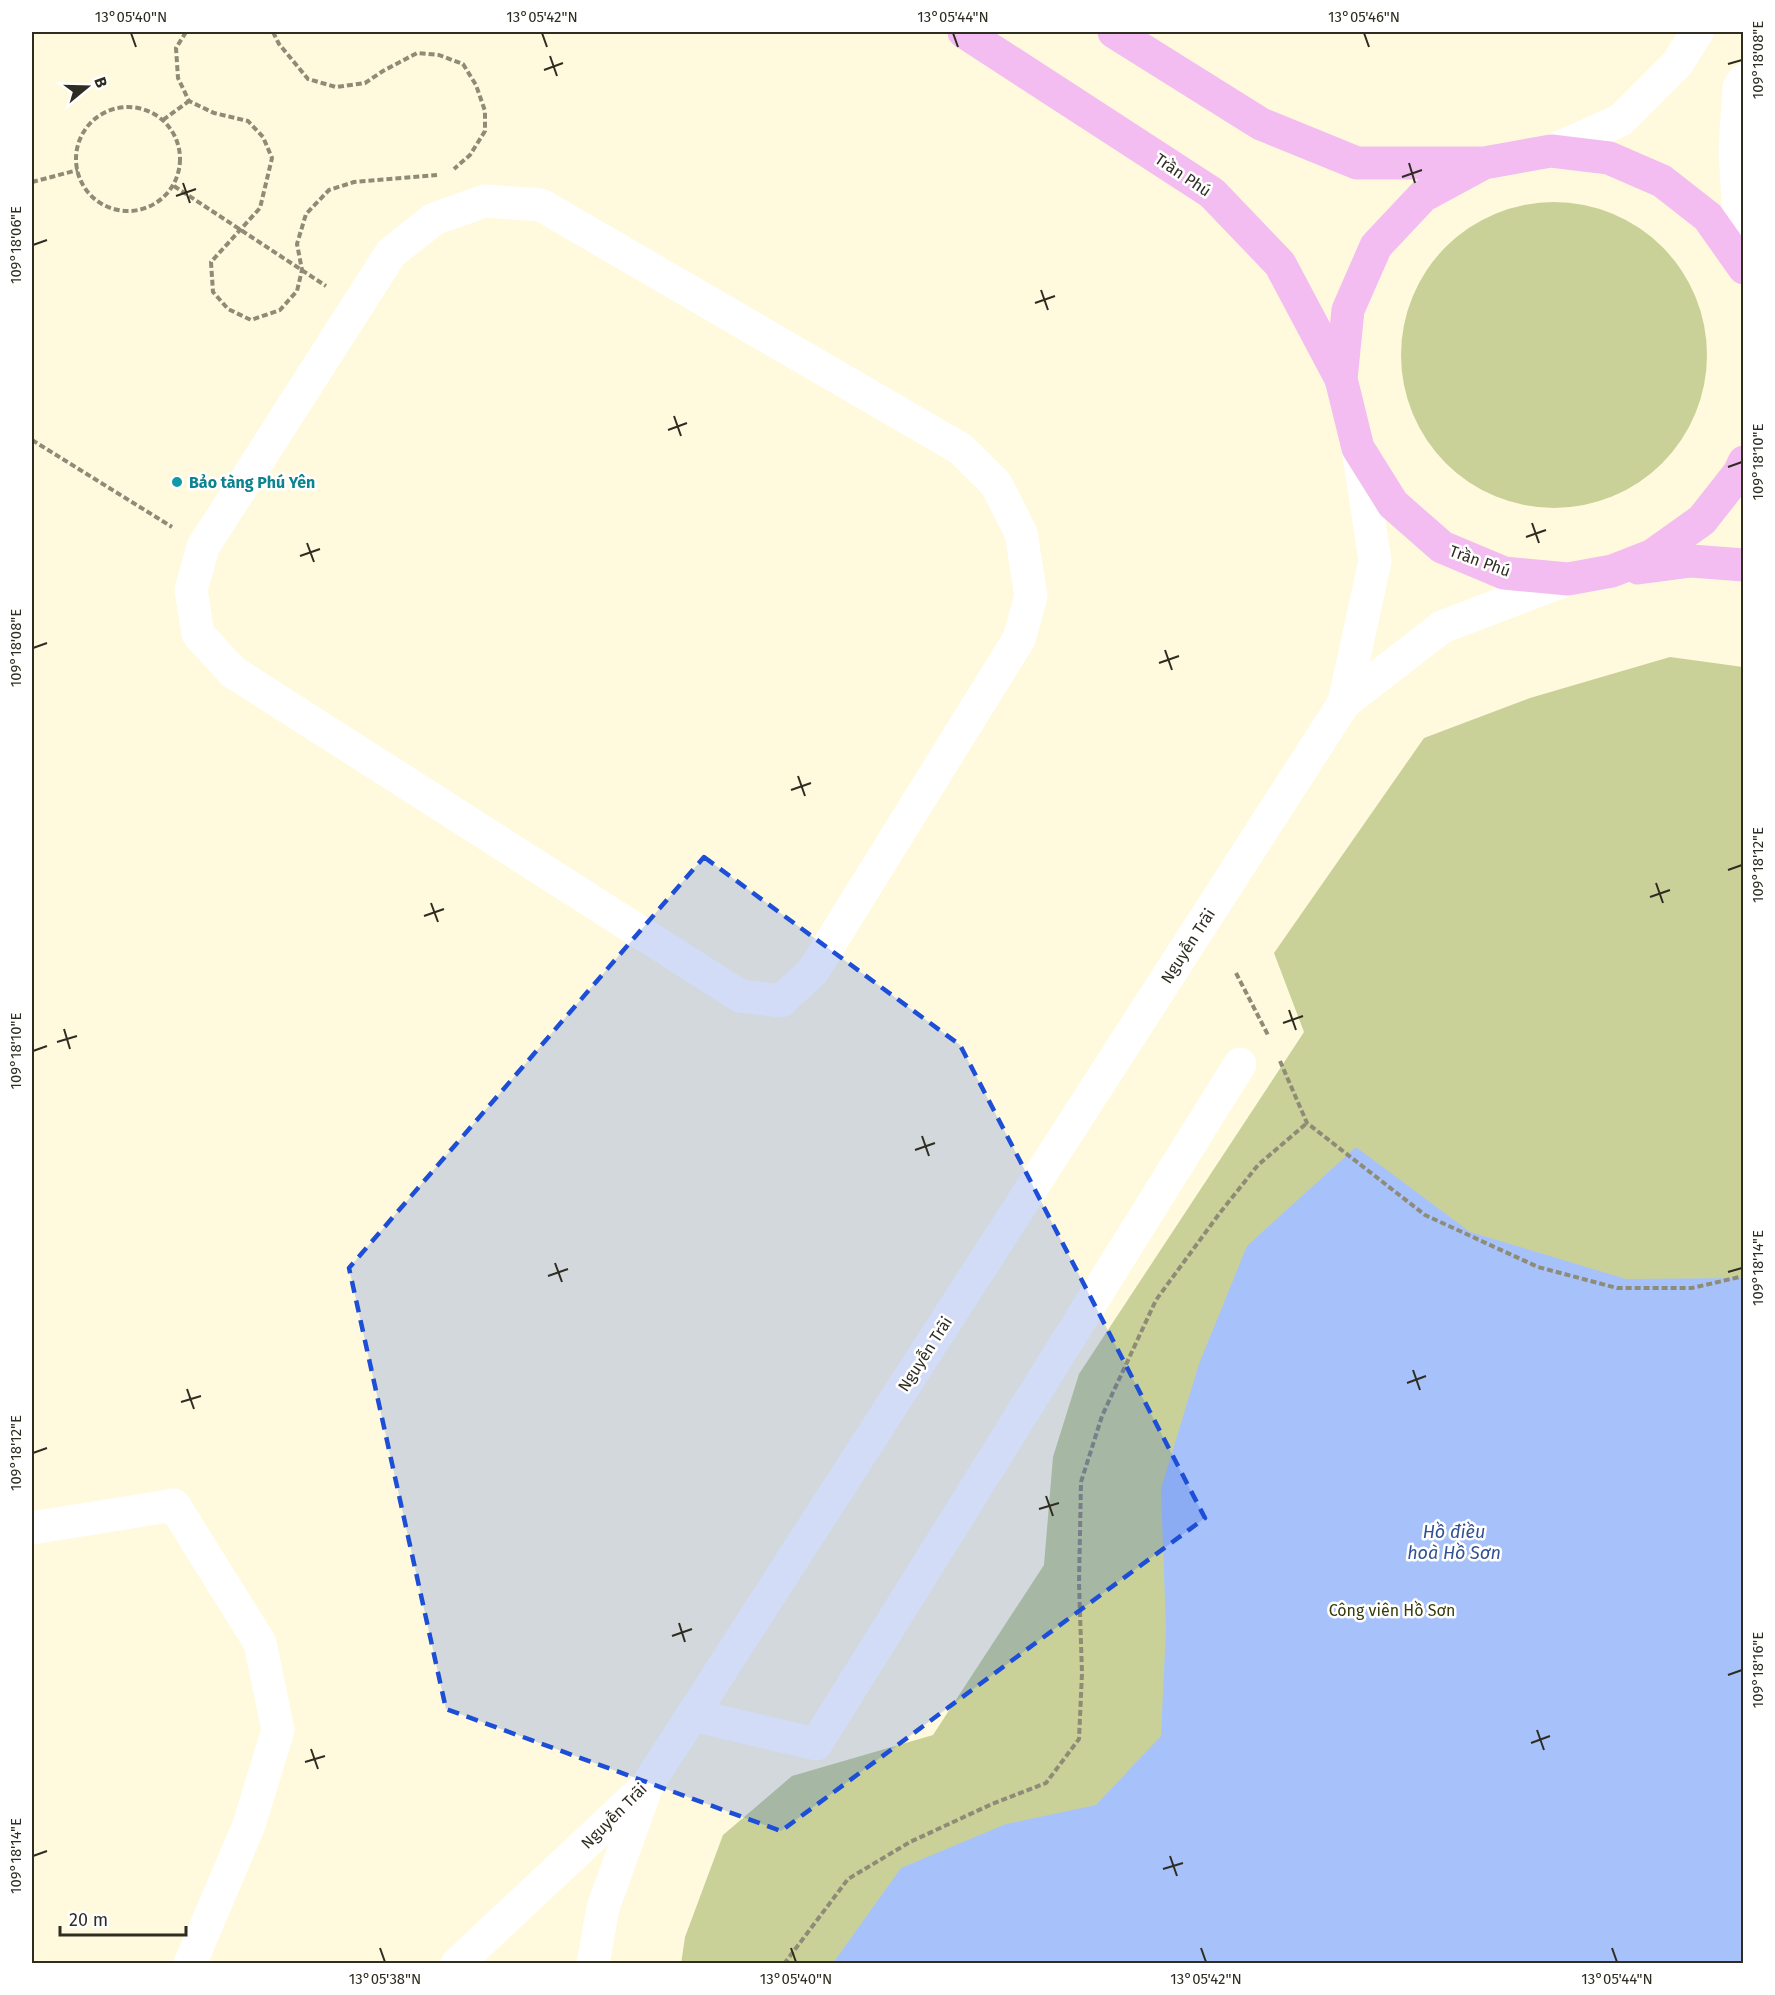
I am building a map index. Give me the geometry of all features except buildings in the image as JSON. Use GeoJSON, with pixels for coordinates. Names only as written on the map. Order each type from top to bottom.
{"type":"FeatureCollection","features":[{"type":"Feature","properties":{"kind":"main road","name":"Trần Phú"},"geometry":{"type":"LineString","coordinates":[[964,32],[1212,193],[1280,264],[1341,379],[1358,448],[1393,504],[1442,547],[1504,573],[1569,579],[1691,561],[1743,565]]}},
{"type":"Feature","properties":{"kind":"main road","name":"Trần Phú"},"geometry":{"type":"LineString","coordinates":[[1114,32],[1261,124],[1357,163],[1484,163],[1551,151],[1609,158],[1662,181],[1708,218],[1743,267]]}},
{"type":"Feature","properties":{"kind":"main road","name":"Trần Phú"},"geometry":{"type":"LineString","coordinates":[[1341,379],[1348,310],[1376,246],[1423,196],[1484,163]]}},
{"type":"Feature","properties":{"kind":"main road","name":"Trần Phú"},"geometry":{"type":"LineString","coordinates":[[1612,571],[1653,555],[1702,520],[1739,473],[1743,462]]}},
{"type":"Feature","properties":{"kind":"street"},"geometry":{"type":"LineString","coordinates":[[1551,151],[1622,120],[1677,64],[1698,32]]}},
{"type":"Feature","properties":{"kind":"street"},"geometry":{"type":"LineString","coordinates":[[1743,80],[1739,87],[1735,150],[1743,267]]}},
{"type":"Feature","properties":{"kind":"street"},"geometry":{"type":"LineString","coordinates":[[485,201],[541,205],[961,449],[996,484],[1021,533],[1031,596],[1019,639],[813,971],[781,1001],[740,996],[233,672],[198,634],[191,590],[203,547],[392,253],[434,219],[485,201]]}},
{"type":"Feature","properties":{"kind":"street"},"geometry":{"type":"LineString","coordinates":[[1344,703],[1375,561],[1358,448]]}},
{"type":"Feature","properties":{"kind":"street"},"geometry":{"type":"LineString","coordinates":[[1344,703],[1442,627],[1569,579]]}},
{"type":"Feature","properties":{"kind":"street","name":"Nguyễn Trãi"},"geometry":{"type":"LineString","coordinates":[[457,1964],[646,1787],[1344,703]]}},
{"type":"Feature","properties":{"kind":"street"},"geometry":{"type":"LineString","coordinates":[[693,1715],[816,1744],[1240,1064]]}},
{"type":"Feature","properties":{"kind":"street"},"geometry":{"type":"LineString","coordinates":[[32,1528],[174,1505],[260,1643],[278,1730],[249,1825],[190,1964]]}},
{"type":"Feature","properties":{"kind":"street"},"geometry":{"type":"LineString","coordinates":[[593,1964],[603,1908],[646,1787]]}},
{"type":"Feature","properties":{"kind":"path"},"geometry":{"type":"LineString","coordinates":[[186,32],[176,48],[178,78],[189,101],[214,113],[248,121],[263,137],[272,158],[260,208],[211,262],[213,292],[228,309],[250,320],[280,310],[297,291],[302,270],[297,244],[306,214],[329,190],[354,182],[440,174]]}},
{"type":"Feature","properties":{"kind":"path"},"geometry":{"type":"LineString","coordinates":[[273,32],[279,44],[308,79],[336,87],[365,83],[417,53],[439,55],[463,64],[476,85],[485,111],[485,131],[470,155],[449,174]]}},
{"type":"Feature","properties":{"kind":"path"},"geometry":{"type":"LineString","coordinates":[[163,120],[189,101]]}},
{"type":"Feature","properties":{"kind":"path"},"geometry":{"type":"LineString","coordinates":[[136,107],[163,120],[175,134],[178,143],[180,161],[174,186],[156,203],[141,210],[123,211],[108,207],[93,197],[78,170],[77,151],[83,134],[93,121],[108,111],[136,107]]}},
{"type":"Feature","properties":{"kind":"path"},"geometry":{"type":"LineString","coordinates":[[32,182],[78,170]]}},
{"type":"Feature","properties":{"kind":"path"},"geometry":{"type":"LineString","coordinates":[[174,186],[357,307]]}},
{"type":"Feature","properties":{"kind":"path"},"geometry":{"type":"LineString","coordinates":[[32,440],[203,547]]}},
{"type":"Feature","properties":{"kind":"path"},"geometry":{"type":"LineString","coordinates":[[784,1964],[848,1879],[910,1842],[992,1804],[1046,1783],[1079,1739],[1082,1673],[1079,1583],[1081,1482],[1102,1416],[1156,1300],[1258,1165],[1307,1123],[1425,1215],[1538,1267],[1617,1288],[1692,1288],[1743,1276]]}},
{"type":"Feature","properties":{"kind":"highlighted area"},"geometry":{"type":"Polygon","coordinates":[[[704,857],[960,1045],[1205,1518],[781,1831],[446,1709],[349,1268],[704,857]]]}},
{"type":"Feature","properties":{"kind":"green space"},"geometry":{"type":"Polygon","coordinates":[[[1554,202],[1584,205],[1612,214],[1639,228],[1662,247],[1681,270],[1695,297],[1704,325],[1707,355],[1704,385],[1695,413],[1681,440],[1662,463],[1639,482],[1612,496],[1584,505],[1554,508],[1524,505],[1496,496],[1469,482],[1446,463],[1427,440],[1413,413],[1404,385],[1401,355],[1404,325],[1413,297],[1427,270],[1446,247],[1469,228],[1496,214],[1524,205],[1554,202]]]}},
{"type":"Feature","properties":{"kind":"green space","name":"Công viên Hồ Sơn"},"geometry":{"type":"Polygon","coordinates":[[[1670,657],[1743,667],[1743,1963],[681,1964],[685,1937],[723,1835],[792,1776],[933,1735],[1044,1565],[1053,1457],[1079,1374],[1304,1032],[1274,953],[1424,738],[1530,698],[1670,657]]]}},
{"type":"Feature","properties":{"kind":"water","name":"Hồ điều hoà Hồ Sơn"},"geometry":{"type":"Polygon","coordinates":[[[1356,1147],[1470,1232],[1626,1279],[1743,1278],[1743,1963],[833,1963],[901,1868],[1006,1824],[1096,1805],[1161,1736],[1166,1629],[1161,1489],[1199,1364],[1247,1246],[1356,1147]]]}},
{"type":"Feature","properties":{"kind":"place","name":"Bảo tàng Phú Yên"},"geometry":{"type":"Point","coordinates":[177,482]}}]}
